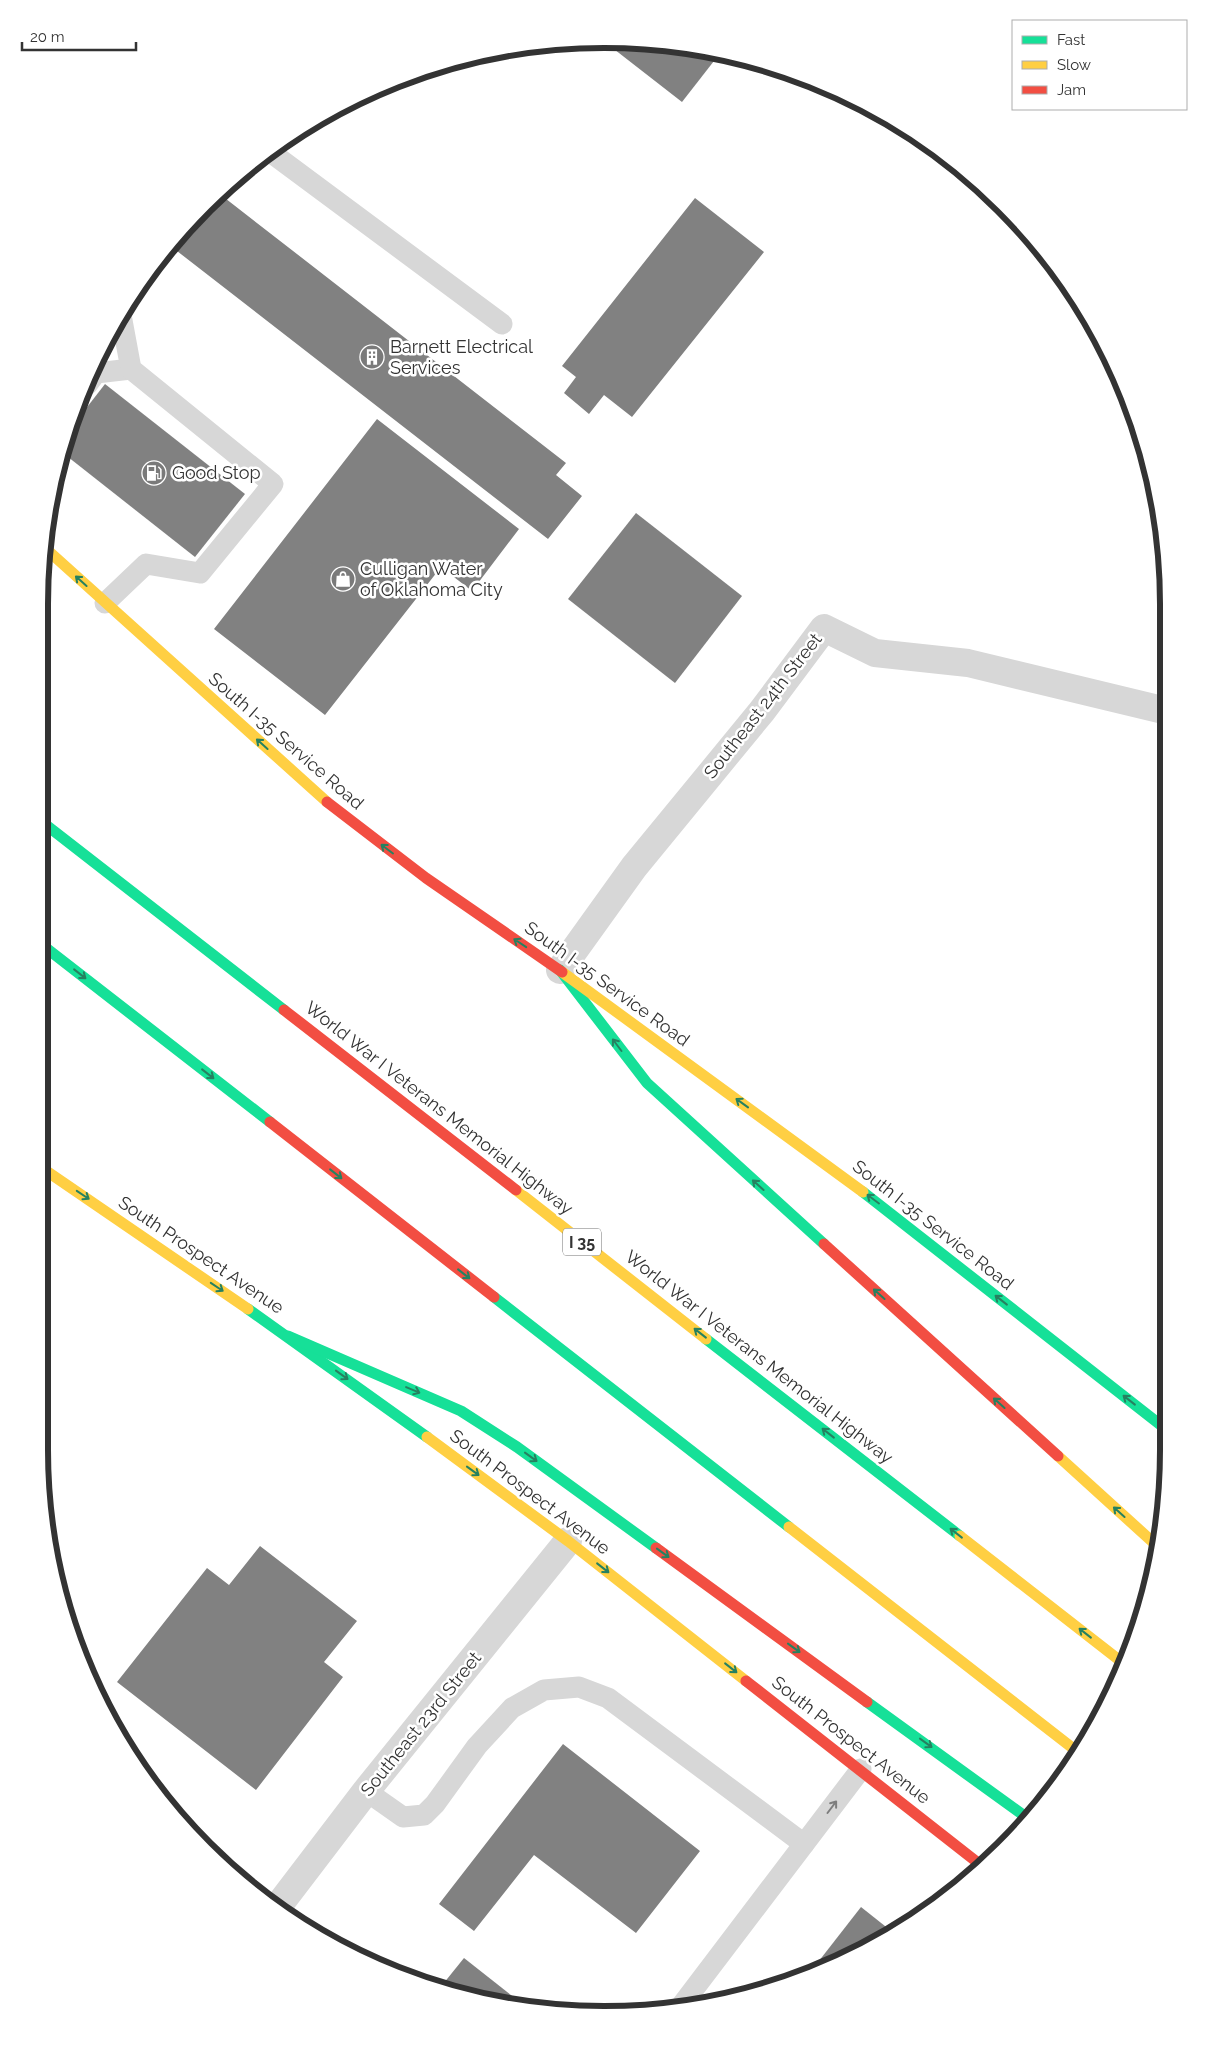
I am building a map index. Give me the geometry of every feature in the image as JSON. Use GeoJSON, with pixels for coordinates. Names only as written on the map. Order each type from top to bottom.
{"type":"FeatureCollection","features":[{"type":"Feature","properties":{"kind":"main road","name":"South I-35 Service Road"},"geometry":{"type":"LineString","coordinates":[[50,553],[339,813],[426,878],[560,970],[873,1199],[1160,1424]]}},
{"type":"Feature","properties":{"kind":"main road","name":"World War I Veterans Memorial Highway"},"geometry":{"type":"LineString","coordinates":[[48,826],[1118,1659]]}},
{"type":"Feature","properties":{"kind":"main road"},"geometry":{"type":"LineString","coordinates":[[48,949],[1073,1748]]}},
{"type":"Feature","properties":{"kind":"main road"},"geometry":{"type":"LineString","coordinates":[[560,970],[646,1083],[1152,1541]]}},
{"type":"Feature","properties":{"kind":"main road","name":"South Prospect Avenue"},"geometry":{"type":"LineString","coordinates":[[48,1172],[288,1336],[568,1541],[861,1769],[977,1862]]}},
{"type":"Feature","properties":{"kind":"main road"},"geometry":{"type":"LineString","coordinates":[[288,1336],[461,1411],[517,1447],[1023,1815]]}},
{"type":"Feature","properties":{"kind":"street","name":"Southeast 24th Street"},"geometry":{"type":"LineString","coordinates":[[560,970],[634,867],[762,711],[824,628],[874,652],[968,663],[1160,708]]}},
{"type":"Feature","properties":{"kind":"street","name":"Southeast 23rd Street"},"geometry":{"type":"LineString","coordinates":[[281,1903],[366,1791],[568,1541]]}},
{"type":"Feature","properties":{"kind":"lane"},"geometry":{"type":"LineString","coordinates":[[275,155],[502,324]]}},
{"type":"Feature","properties":{"kind":"lane"},"geometry":{"type":"LineString","coordinates":[[105,603],[146,564],[200,573],[273,484],[131,369],[123,324]]}},
{"type":"Feature","properties":{"kind":"lane"},"geometry":{"type":"LineString","coordinates":[[98,373],[131,369]]}},
{"type":"Feature","properties":{"kind":"lane"},"geometry":{"type":"LineString","coordinates":[[366,1791],[403,1817],[424,1815],[477,1746],[512,1708],[544,1690],[579,1687],[608,1698],[804,1844]]}},
{"type":"Feature","properties":{"kind":"lane"},"geometry":{"type":"LineString","coordinates":[[685,2000],[861,1769]]}},
{"type":"Feature","properties":{"kind":"building"},"geometry":{"type":"Polygon","coordinates":[[[613,48],[676,52],[716,59],[682,102],[613,48]]]}},
{"type":"Feature","properties":{"kind":"building","name":"Barnett Electrical Services"},"geometry":{"type":"Polygon","coordinates":[[[224,197],[566,463],[556,475],[582,496],[548,539],[177,251],[205,216],[224,197]]]}},
{"type":"Feature","properties":{"kind":"building"},"geometry":{"type":"Polygon","coordinates":[[[695,198],[764,252],[632,417],[604,395],[589,414],[564,393],[576,377],[562,366],[695,198]]]}},
{"type":"Feature","properties":{"kind":"building","name":"Good Stop"},"geometry":{"type":"Polygon","coordinates":[[[105,384],[245,494],[195,557],[67,456],[81,415],[105,384]]]}},
{"type":"Feature","properties":{"kind":"building","name":"Culligan Water of Oklahoma City"},"geometry":{"type":"Polygon","coordinates":[[[377,419],[519,529],[472,591],[441,567],[325,715],[214,629],[377,419]]]}},
{"type":"Feature","properties":{"kind":"building"},"geometry":{"type":"Polygon","coordinates":[[[636,513],[742,596],[675,683],[568,599],[636,513]]]}},
{"type":"Feature","properties":{"kind":"building"},"geometry":{"type":"Polygon","coordinates":[[[260,1546],[357,1621],[324,1662],[343,1677],[256,1790],[117,1682],[207,1568],[229,1585],[260,1546]]]}},
{"type":"Feature","properties":{"kind":"building"},"geometry":{"type":"Polygon","coordinates":[[[563,1744],[700,1851],[636,1933],[534,1855],[474,1931],[439,1904],[563,1744]]]}},
{"type":"Feature","properties":{"kind":"building"},"geometry":{"type":"Polygon","coordinates":[[[861,1907],[887,1928],[849,1949],[817,1964],[861,1907]]]}},
{"type":"Feature","properties":{"kind":"building"},"geometry":{"type":"Polygon","coordinates":[[[464,1958],[517,2000],[460,1988],[444,1983],[464,1958]]]}},
{"type":"Feature","properties":{"kind":"traffic: fast"},"geometry":{"type":"LineString","coordinates":[[48,826],[284,1010]]}},
{"type":"Feature","properties":{"kind":"traffic: fast"},"geometry":{"type":"LineString","coordinates":[[48,949],[270,1122]]}},
{"type":"Feature","properties":{"kind":"traffic: fast"},"geometry":{"type":"LineString","coordinates":[[560,970],[647,1083],[824,1244]]}},
{"type":"Feature","properties":{"kind":"traffic: fast"},"geometry":{"type":"LineString","coordinates":[[863,1192],[1160,1425]]}},
{"type":"Feature","properties":{"kind":"traffic: fast"},"geometry":{"type":"LineString","coordinates":[[494,1297],[789,1527]]}},
{"type":"Feature","properties":{"kind":"traffic: fast"},"geometry":{"type":"LineString","coordinates":[[248,1309],[427,1437]]}},
{"type":"Feature","properties":{"kind":"traffic: fast"},"geometry":{"type":"LineString","coordinates":[[288,1336],[461,1411],[517,1447],[656,1548]]}},
{"type":"Feature","properties":{"kind":"traffic: fast"},"geometry":{"type":"LineString","coordinates":[[706,1339],[960,1536]]}},
{"type":"Feature","properties":{"kind":"traffic: fast"},"geometry":{"type":"LineString","coordinates":[[867,1702],[1023,1815]]}},
{"type":"Feature","properties":{"kind":"traffic: slow"},"geometry":{"type":"LineString","coordinates":[[50,553],[327,802]]}},
{"type":"Feature","properties":{"kind":"traffic: slow"},"geometry":{"type":"LineString","coordinates":[[562,972],[863,1192]]}},
{"type":"Feature","properties":{"kind":"traffic: slow"},"geometry":{"type":"LineString","coordinates":[[48,1172],[248,1309]]}},
{"type":"Feature","properties":{"kind":"traffic: slow"},"geometry":{"type":"LineString","coordinates":[[516,1190],[706,1339]]}},
{"type":"Feature","properties":{"kind":"traffic: slow"},"geometry":{"type":"LineString","coordinates":[[427,1437],[568,1541],[746,1681]]}},
{"type":"Feature","properties":{"kind":"traffic: slow"},"geometry":{"type":"LineString","coordinates":[[1058,1456],[1152,1541]]}},
{"type":"Feature","properties":{"kind":"traffic: slow"},"geometry":{"type":"LineString","coordinates":[[789,1527],[1073,1748]]}},
{"type":"Feature","properties":{"kind":"traffic: slow"},"geometry":{"type":"LineString","coordinates":[[960,1536],[1118,1659]]}},
{"type":"Feature","properties":{"kind":"traffic: jam"},"geometry":{"type":"LineString","coordinates":[[327,802],[426,878],[562,972]]}},
{"type":"Feature","properties":{"kind":"traffic: jam"},"geometry":{"type":"LineString","coordinates":[[284,1010],[516,1190]]}},
{"type":"Feature","properties":{"kind":"traffic: jam"},"geometry":{"type":"LineString","coordinates":[[270,1122],[494,1297]]}},
{"type":"Feature","properties":{"kind":"traffic: jam"},"geometry":{"type":"LineString","coordinates":[[824,1244],[1058,1456]]}},
{"type":"Feature","properties":{"kind":"traffic: jam"},"geometry":{"type":"LineString","coordinates":[[656,1548],[867,1702]]}},
{"type":"Feature","properties":{"kind":"traffic: jam"},"geometry":{"type":"LineString","coordinates":[[746,1681],[977,1862]]}},
{"type":"Feature","properties":{"kind":"place","name":"Barnett Electrical Services"},"geometry":{"type":"Point","coordinates":[372,357]}},
{"type":"Feature","properties":{"kind":"place","name":"Good Stop"},"geometry":{"type":"Point","coordinates":[154,473]}},
{"type":"Feature","properties":{"kind":"place","name":"Culligan Water of Oklahoma City"},"geometry":{"type":"Point","coordinates":[343,579]}}]}
